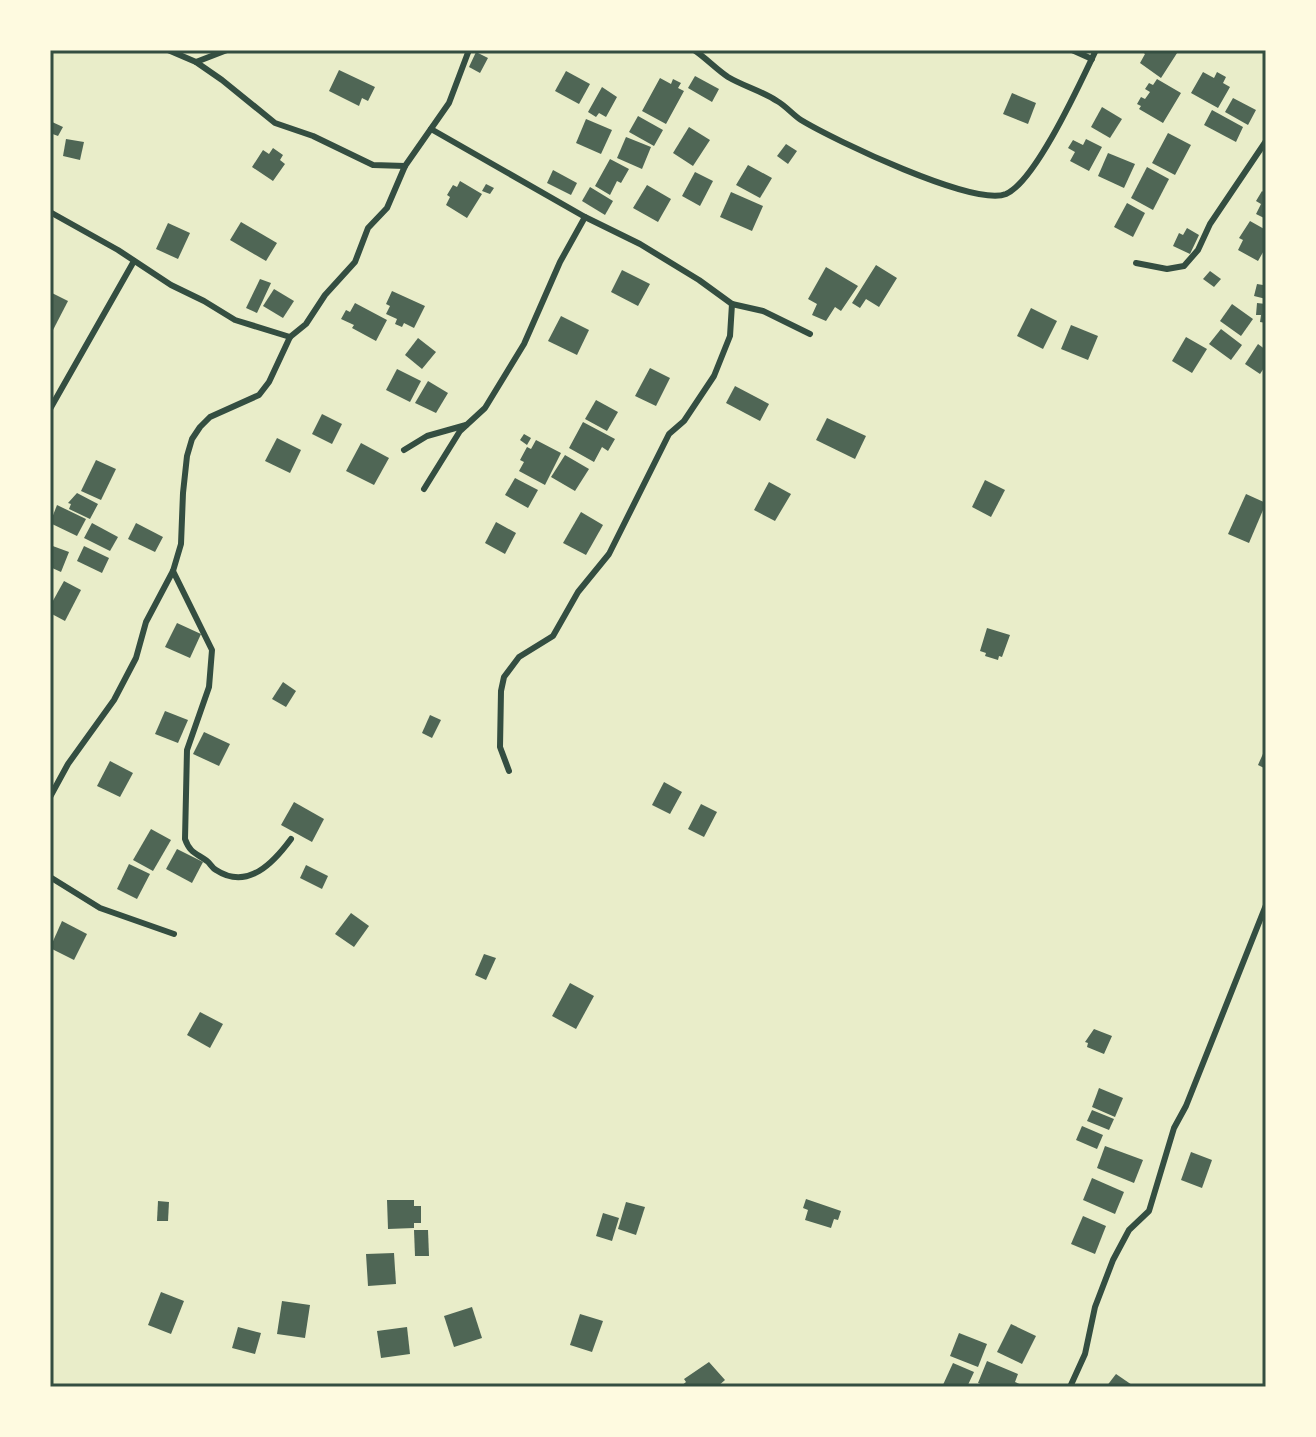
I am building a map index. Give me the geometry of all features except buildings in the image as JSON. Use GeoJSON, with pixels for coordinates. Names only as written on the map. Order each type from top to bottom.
{"type":"FeatureCollection","features":[{"type":"Feature","properties":{"kind":"street"},"geometry":{"type":"LineString","coordinates":[[168,50],[196,62],[275,123],[313,136],[373,165],[405,166]]}},
{"type":"Feature","properties":{"kind":"street"},"geometry":{"type":"LineString","coordinates":[[196,62],[227,50]]}},
{"type":"Feature","properties":{"kind":"street"},"geometry":{"type":"LineString","coordinates":[[50,797],[68,764],[114,700],[136,658],[146,622],[173,571],[181,544],[184,481],[192,439],[210,417],[259,395],[269,382],[290,337],[306,324],[325,295],[355,262],[364,235],[393,199],[405,166],[449,103],[469,50]]}},
{"type":"Feature","properties":{"kind":"street"},"geometry":{"type":"LineString","coordinates":[[694,50],[729,78],[778,101],[802,120],[856,148],[931,179],[987,197],[1005,194],[1020,183],[1065,117],[1096,50]]}},
{"type":"Feature","properties":{"kind":"street"},"geometry":{"type":"LineString","coordinates":[[1072,50],[1092,59]]}},
{"type":"Feature","properties":{"kind":"street"},"geometry":{"type":"LineString","coordinates":[[431,129],[664,258],[732,304],[763,311],[810,334]]}},
{"type":"Feature","properties":{"kind":"street"},"geometry":{"type":"LineString","coordinates":[[1136,263],[1167,269],[1184,266],[1198,250],[1210,224],[1266,141]]}},
{"type":"Feature","properties":{"kind":"street"},"geometry":{"type":"LineString","coordinates":[[50,212],[235,320],[290,337]]}},
{"type":"Feature","properties":{"kind":"street"},"geometry":{"type":"LineString","coordinates":[[424,489],[466,425],[485,408],[524,344],[560,262],[585,217]]}},
{"type":"Feature","properties":{"kind":"street"},"geometry":{"type":"LineString","coordinates":[[50,409],[134,261]]}},
{"type":"Feature","properties":{"kind":"street"},"geometry":{"type":"LineString","coordinates":[[509,771],[500,747],[500,702],[504,677],[519,657],[553,636],[578,592],[609,554],[669,434],[684,421],[714,376],[730,336],[732,304]]}},
{"type":"Feature","properties":{"kind":"street"},"geometry":{"type":"LineString","coordinates":[[404,450],[427,436],[466,425]]}},
{"type":"Feature","properties":{"kind":"street"},"geometry":{"type":"LineString","coordinates":[[173,571],[212,650],[209,687],[187,750],[185,839],[189,848],[217,870],[244,875],[256,873],[273,863],[291,839]]}},
{"type":"Feature","properties":{"kind":"street"},"geometry":{"type":"LineString","coordinates":[[50,877],[100,908],[174,934]]}},
{"type":"Feature","properties":{"kind":"street"},"geometry":{"type":"LineString","coordinates":[[1070,1387],[1085,1354],[1095,1307],[1113,1260],[1129,1230],[1149,1211],[1174,1128],[1186,1106],[1266,905]]}}]}
